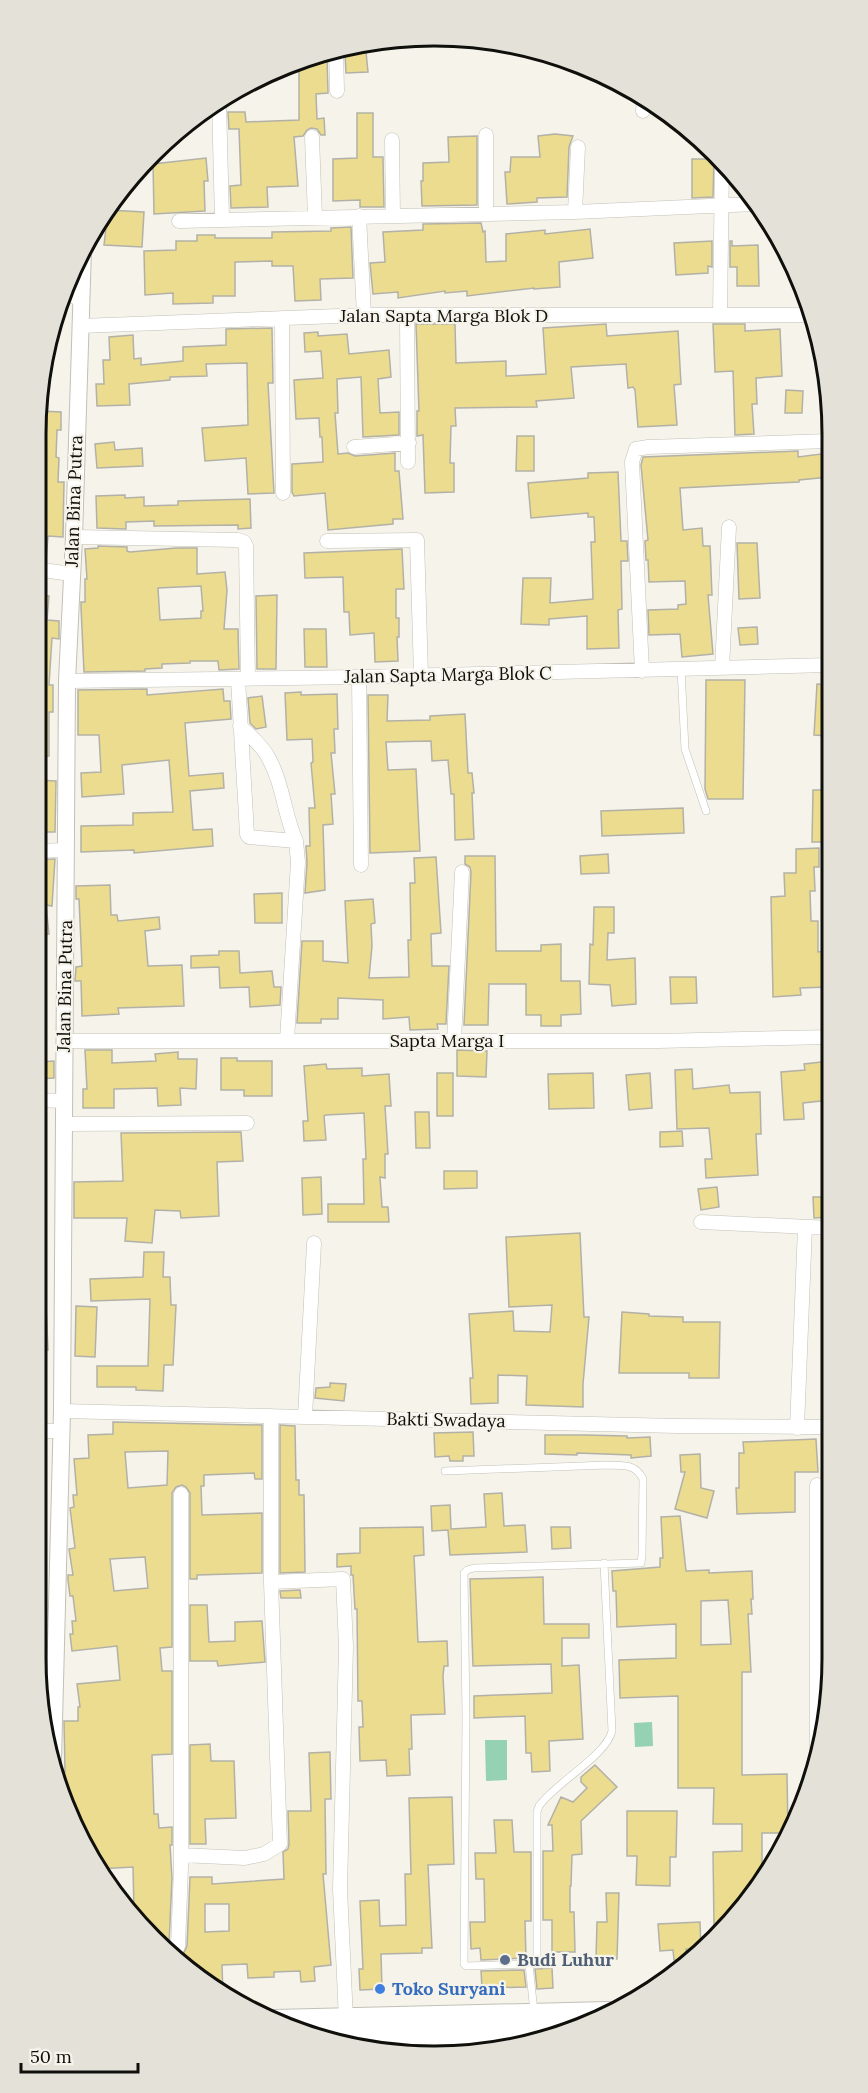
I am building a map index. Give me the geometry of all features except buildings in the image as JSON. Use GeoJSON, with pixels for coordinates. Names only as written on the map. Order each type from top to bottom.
{"type":"FeatureCollection","features":[{"type":"Feature","properties":{"kind":"highway"},"geometry":{"type":"LineString","coordinates":[[341,2033],[534,2015],[590,2013]]}},
{"type":"Feature","properties":{"kind":"highway"},"geometry":{"type":"LineString","coordinates":[[322,2030],[454,2042],[529,2034]]}},
{"type":"Feature","properties":{"kind":"street"},"geometry":{"type":"LineString","coordinates":[[336,59],[337,91]]}},
{"type":"Feature","properties":{"kind":"street"},"geometry":{"type":"LineString","coordinates":[[219,112],[222,219]]}},
{"type":"Feature","properties":{"kind":"street"},"geometry":{"type":"LineString","coordinates":[[486,135],[486,213]]}},
{"type":"Feature","properties":{"kind":"street"},"geometry":{"type":"LineString","coordinates":[[312,137],[315,217]]}},
{"type":"Feature","properties":{"kind":"street"},"geometry":{"type":"LineString","coordinates":[[392,140],[393,216]]}},
{"type":"Feature","properties":{"kind":"street"},"geometry":{"type":"LineString","coordinates":[[575,212],[578,147]]}},
{"type":"Feature","properties":{"kind":"street"},"geometry":{"type":"LineString","coordinates":[[720,315],[722,175]]}},
{"type":"Feature","properties":{"kind":"street"},"geometry":{"type":"LineString","coordinates":[[179,221],[575,212],[745,204]]}},
{"type":"Feature","properties":{"kind":"street"},"geometry":{"type":"LineString","coordinates":[[359,216],[364,315]]}},
{"type":"Feature","properties":{"kind":"street","name":"Jalan Bina Putra"},"geometry":{"type":"LineString","coordinates":[[54,1732],[62,1411],[67,681],[83,271]]}},
{"type":"Feature","properties":{"kind":"street"},"geometry":{"type":"LineString","coordinates":[[72,296],[82,301]]}},
{"type":"Feature","properties":{"kind":"street","name":"Jalan Sapta Marga Blok D"},"geometry":{"type":"LineString","coordinates":[[80,326],[364,315],[803,315]]}},
{"type":"Feature","properties":{"kind":"street"},"geometry":{"type":"LineString","coordinates":[[408,316],[408,462]]}},
{"type":"Feature","properties":{"kind":"street"},"geometry":{"type":"LineString","coordinates":[[282,318],[283,493]]}},
{"type":"Feature","properties":{"kind":"street"},"geometry":{"type":"LineString","coordinates":[[642,671],[632,462],[636,449],[822,441]]}},
{"type":"Feature","properties":{"kind":"street"},"geometry":{"type":"LineString","coordinates":[[354,447],[409,443]]}},
{"type":"Feature","properties":{"kind":"street"},"geometry":{"type":"LineString","coordinates":[[722,668],[729,527]]}},
{"type":"Feature","properties":{"kind":"street"},"geometry":{"type":"LineString","coordinates":[[74,537],[238,540],[244,542],[246,546],[240,726],[249,837],[296,841]]}},
{"type":"Feature","properties":{"kind":"street"},"geometry":{"type":"LineString","coordinates":[[327,541],[417,540],[421,675]]}},
{"type":"Feature","properties":{"kind":"street"},"geometry":{"type":"LineString","coordinates":[[46,570],[71,574]]}},
{"type":"Feature","properties":{"kind":"street","name":"Jalan Sapta Marga Blok C"},"geometry":{"type":"LineString","coordinates":[[67,681],[359,677],[822,665]]}},
{"type":"Feature","properties":{"kind":"street"},"geometry":{"type":"LineString","coordinates":[[359,677],[361,864]]}},
{"type":"Feature","properties":{"kind":"street"},"geometry":{"type":"LineString","coordinates":[[240,726],[267,754],[282,789],[291,830],[296,841],[298,862],[286,1041]]}},
{"type":"Feature","properties":{"kind":"street"},"geometry":{"type":"LineString","coordinates":[[46,851],[66,850]]}},
{"type":"Feature","properties":{"kind":"street"},"geometry":{"type":"LineString","coordinates":[[454,1041],[462,872]]}},
{"type":"Feature","properties":{"kind":"street","name":"Sapta Marga I"},"geometry":{"type":"LineString","coordinates":[[64,1041],[658,1041],[822,1036]]}},
{"type":"Feature","properties":{"kind":"street"},"geometry":{"type":"LineString","coordinates":[[46,1100],[63,1101]]}},
{"type":"Feature","properties":{"kind":"street"},"geometry":{"type":"LineString","coordinates":[[64,1125],[247,1123]]}},
{"type":"Feature","properties":{"kind":"street"},"geometry":{"type":"LineString","coordinates":[[701,1222],[822,1228]]}},
{"type":"Feature","properties":{"kind":"street"},"geometry":{"type":"LineString","coordinates":[[797,1428],[805,1227]]}},
{"type":"Feature","properties":{"kind":"street"},"geometry":{"type":"LineString","coordinates":[[305,1417],[314,1243]]}},
{"type":"Feature","properties":{"kind":"street","name":"Bakti Swadaya"},"geometry":{"type":"LineString","coordinates":[[62,1411],[822,1427]]}},
{"type":"Feature","properties":{"kind":"street"},"geometry":{"type":"LineString","coordinates":[[182,1855],[245,1858],[264,1854],[280,1844],[271,1582],[272,1416]]}},
{"type":"Feature","properties":{"kind":"street"},"geometry":{"type":"LineString","coordinates":[[46,1431],[60,1431]]}},
{"type":"Feature","properties":{"kind":"street"},"geometry":{"type":"LineString","coordinates":[[817,1485],[817,1716]]}},
{"type":"Feature","properties":{"kind":"street"},"geometry":{"type":"LineString","coordinates":[[177,1948],[182,1855],[181,1494]]}},
{"type":"Feature","properties":{"kind":"street"},"geometry":{"type":"LineString","coordinates":[[271,1582],[343,1579],[346,1647],[340,1888],[341,2033]]}},
{"type":"Feature","properties":{"kind":"lane"},"geometry":{"type":"LineString","coordinates":[[681,669],[684,749],[706,812]]}},
{"type":"Feature","properties":{"kind":"lane"},"geometry":{"type":"LineString","coordinates":[[445,1471],[607,1465],[630,1466],[638,1470],[643,1479],[641,1563],[604,1563],[474,1568],[464,1573],[466,1728],[464,1964],[466,1966],[534,1964],[537,1958],[537,1812],[539,1806],[609,1740],[612,1731],[604,1563]]}},
{"type":"Feature","properties":{"kind":"lane"},"geometry":{"type":"LineString","coordinates":[[529,1964],[534,2015]]}},
{"type":"Feature","properties":{"kind":"green space"},"geometry":{"type":"Polygon","coordinates":[[[652,1722],[653,1746],[635,1747],[634,1723],[652,1722]]]}},
{"type":"Feature","properties":{"kind":"green space"},"geometry":{"type":"Polygon","coordinates":[[[485,1740],[507,1740],[507,1780],[486,1781],[485,1740]]]}},
{"type":"Feature","properties":{"kind":"place","name":"Budi Luhur"},"geometry":{"type":"Point","coordinates":[505,1960]}},
{"type":"Feature","properties":{"kind":"place","name":"Toko Suryani"},"geometry":{"type":"Point","coordinates":[380,1989]}}]}
